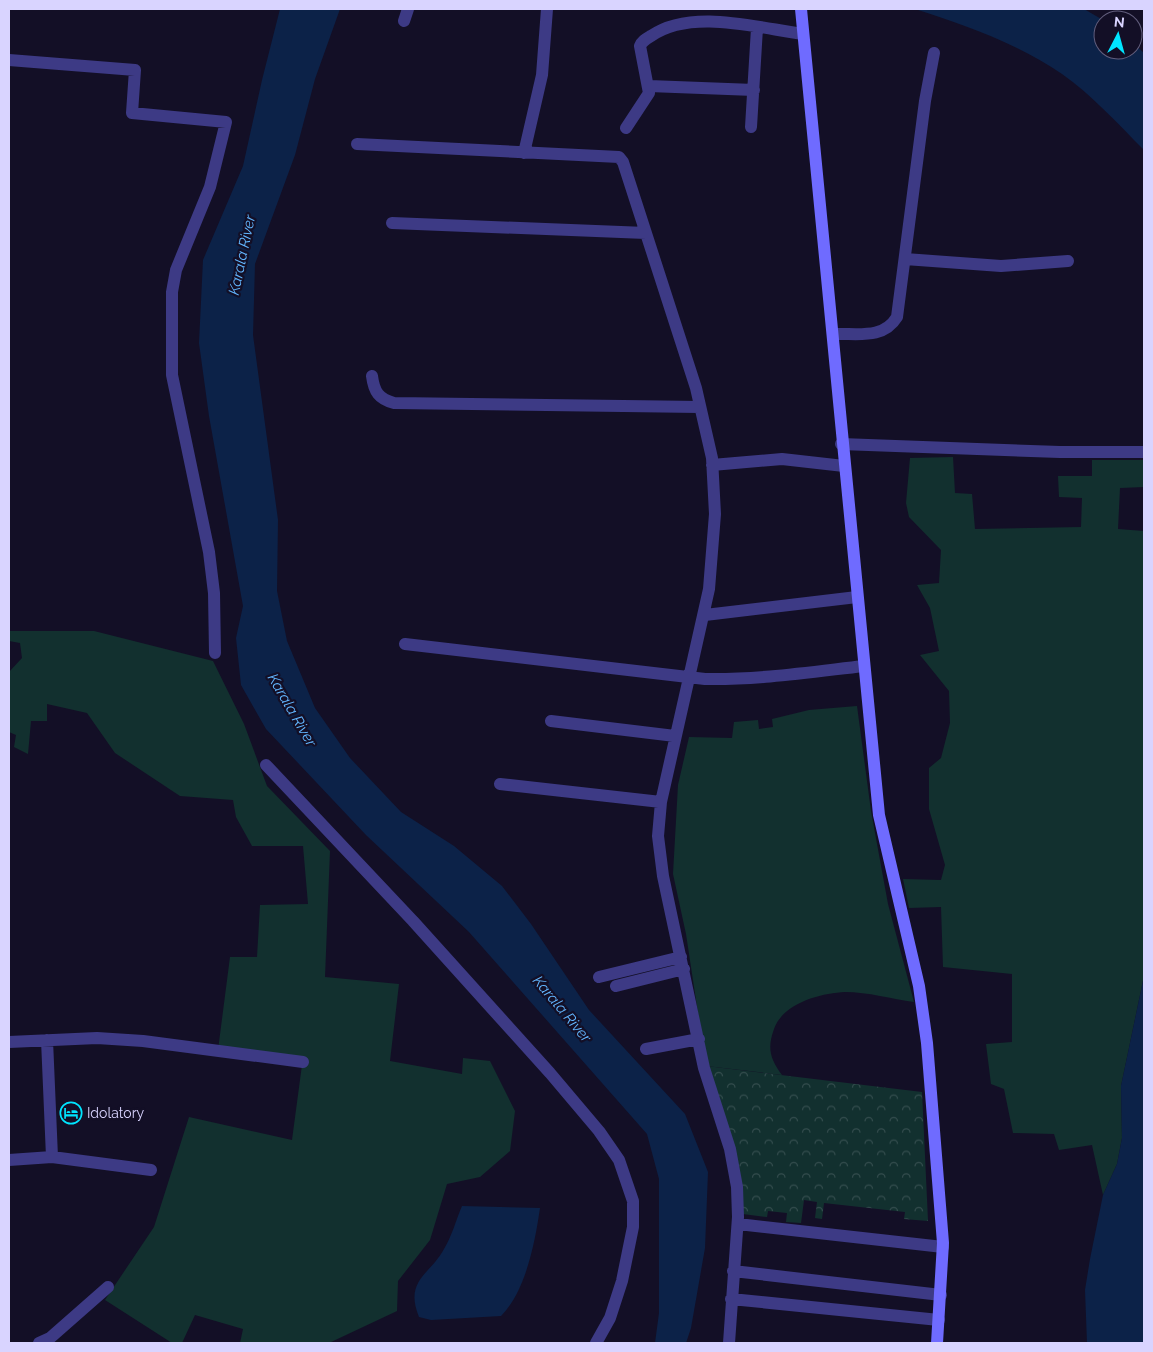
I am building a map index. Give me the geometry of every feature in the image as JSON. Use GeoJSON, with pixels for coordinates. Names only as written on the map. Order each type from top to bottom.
{"type":"FeatureCollection","features":[{"type":"Feature","properties":{"kind":"main road"},"geometry":{"type":"LineString","coordinates":[[800,9],[833,334],[841,444],[881,829],[911,950],[925,1023],[943,1247],[937,1343]]}},
{"type":"Feature","properties":{"kind":"street"},"geometry":{"type":"LineString","coordinates":[[524,153],[542,75],[547,9]]}},
{"type":"Feature","properties":{"kind":"street"},"geometry":{"type":"LineString","coordinates":[[626,128],[647,99],[649,86],[640,46],[643,41],[656,32],[681,22],[696,22],[803,34]]}},
{"type":"Feature","properties":{"kind":"street"},"geometry":{"type":"LineString","coordinates":[[751,128],[757,28]]}},
{"type":"Feature","properties":{"kind":"street"},"geometry":{"type":"LineString","coordinates":[[833,334],[879,333],[892,324],[899,309],[924,101],[934,53]]}},
{"type":"Feature","properties":{"kind":"street"},"geometry":{"type":"LineString","coordinates":[[9,60],[135,70],[132,113],[226,122],[210,187],[172,281],[172,375],[209,552],[214,593],[215,653]]}},
{"type":"Feature","properties":{"kind":"street"},"geometry":{"type":"LineString","coordinates":[[649,86],[754,90]]}},
{"type":"Feature","properties":{"kind":"street"},"geometry":{"type":"LineString","coordinates":[[358,144],[619,157],[623,162],[700,407],[712,465],[715,514],[713,546],[705,615],[675,736],[661,802],[658,836],[659,854],[704,1068],[730,1149],[737,1187],[738,1224],[733,1270],[729,1343]]}},
{"type":"Feature","properties":{"kind":"street"},"geometry":{"type":"LineString","coordinates":[[392,223],[646,233]]}},
{"type":"Feature","properties":{"kind":"street"},"geometry":{"type":"LineString","coordinates":[[905,259],[1001,266],[1068,261]]}},
{"type":"Feature","properties":{"kind":"street"},"geometry":{"type":"LineString","coordinates":[[372,376],[373,389],[383,400],[394,403],[700,407]]}},
{"type":"Feature","properties":{"kind":"street"},"geometry":{"type":"LineString","coordinates":[[841,444],[1060,452],[1144,452]]}},
{"type":"Feature","properties":{"kind":"street"},"geometry":{"type":"LineString","coordinates":[[712,465],[787,460],[844,466]]}},
{"type":"Feature","properties":{"kind":"street"},"geometry":{"type":"LineString","coordinates":[[705,615],[857,597]]}},
{"type":"Feature","properties":{"kind":"street"},"geometry":{"type":"LineString","coordinates":[[405,644],[689,677],[731,680],[864,666]]}},
{"type":"Feature","properties":{"kind":"street"},"geometry":{"type":"LineString","coordinates":[[551,721],[675,736]]}},
{"type":"Feature","properties":{"kind":"street"},"geometry":{"type":"LineString","coordinates":[[266,764],[413,921],[550,1074],[599,1131],[619,1160],[633,1201],[633,1227],[624,1273],[610,1318],[596,1343]]}},
{"type":"Feature","properties":{"kind":"street"},"geometry":{"type":"LineString","coordinates":[[500,784],[661,802]]}},
{"type":"Feature","properties":{"kind":"street"},"geometry":{"type":"LineString","coordinates":[[599,977],[683,963]]}},
{"type":"Feature","properties":{"kind":"street"},"geometry":{"type":"LineString","coordinates":[[616,986],[683,963]]}},
{"type":"Feature","properties":{"kind":"street"},"geometry":{"type":"LineString","coordinates":[[9,1042],[97,1038],[143,1041],[302,1062]]}},
{"type":"Feature","properties":{"kind":"street"},"geometry":{"type":"LineString","coordinates":[[646,1049],[698,1038]]}},
{"type":"Feature","properties":{"kind":"street"},"geometry":{"type":"LineString","coordinates":[[47,1040],[52,1157]]}},
{"type":"Feature","properties":{"kind":"street"},"geometry":{"type":"LineString","coordinates":[[9,1160],[52,1157],[152,1170]]}},
{"type":"Feature","properties":{"kind":"street"},"geometry":{"type":"LineString","coordinates":[[738,1224],[943,1247]]}},
{"type":"Feature","properties":{"kind":"street"},"geometry":{"type":"LineString","coordinates":[[733,1270],[941,1295]]}},
{"type":"Feature","properties":{"kind":"street"},"geometry":{"type":"LineString","coordinates":[[39,1343],[50,1338],[108,1287]]}},
{"type":"Feature","properties":{"kind":"street"},"geometry":{"type":"LineString","coordinates":[[731,1299],[939,1320]]}},
{"type":"Feature","properties":{"kind":"green space"},"geometry":{"type":"Polygon","coordinates":[[[953,457],[955,493],[972,494],[975,529],[1081,527],[1082,498],[1059,497],[1058,476],[1092,476],[1092,460],[1144,460],[1144,487],[1120,488],[1118,529],[1144,531],[1144,976],[1121,1086],[1122,1138],[1117,1164],[1103,1195],[1092,1145],[1059,1150],[1054,1134],[1013,1133],[1004,1089],[991,1084],[986,1044],[1012,1042],[1012,974],[943,967],[941,907],[909,908],[903,879],[941,880],[945,865],[929,809],[929,768],[941,758],[950,723],[949,691],[920,655],[939,651],[930,608],[917,585],[939,583],[941,550],[909,517],[906,503],[910,458],[953,457]]]}},
{"type":"Feature","properties":{"kind":"green space"},"geometry":{"type":"Polygon","coordinates":[[[9,631],[94,631],[213,661],[244,724],[267,786],[330,851],[325,977],[399,984],[390,1061],[462,1074],[463,1058],[490,1061],[515,1111],[510,1151],[480,1177],[447,1184],[430,1240],[398,1281],[397,1311],[329,1343],[240,1343],[243,1329],[195,1315],[182,1343],[172,1343],[105,1300],[154,1227],[189,1117],[292,1140],[302,1065],[218,1050],[230,957],[257,957],[260,905],[308,904],[303,846],[252,846],[236,817],[233,800],[180,796],[115,753],[87,713],[47,704],[47,721],[31,721],[28,754],[14,747],[16,735],[9,732],[9,672],[22,658],[20,643],[9,641],[9,631]]]}},
{"type":"Feature","properties":{"kind":"green space"},"geometry":{"type":"Polygon","coordinates":[[[857,706],[871,811],[888,904],[914,1002],[854,992],[814,997],[794,1006],[786,1012],[774,1029],[770,1048],[772,1058],[782,1075],[706,1066],[686,934],[673,874],[678,785],[689,737],[732,738],[734,722],[758,720],[759,729],[773,727],[772,719],[809,710],[857,706]]]}},
{"type":"Feature","properties":{"kind":"green space"},"geometry":{"type":"Polygon","coordinates":[[[706,1066],[922,1092],[928,1221],[904,1219],[905,1212],[824,1203],[822,1219],[815,1218],[817,1202],[804,1200],[801,1223],[786,1222],[787,1213],[768,1211],[767,1217],[743,1214],[706,1066]]]}},
{"type":"Feature","properties":{"kind":"water","name":"Karala River"},"geometry":{"type":"Polygon","coordinates":[[[280,9],[340,9],[315,79],[295,155],[255,264],[253,335],[278,520],[277,591],[287,641],[315,708],[350,758],[401,812],[454,846],[502,886],[531,924],[589,1010],[685,1114],[708,1172],[705,1248],[691,1328],[686,1343],[655,1343],[659,1313],[659,1179],[647,1134],[469,932],[366,835],[266,729],[241,685],[236,638],[243,606],[209,416],[199,343],[203,260],[243,166],[280,9]]]}},
{"type":"Feature","properties":{"kind":"water"},"geometry":{"type":"Polygon","coordinates":[[[915,9],[1084,9],[1093,14],[1093,60],[1143,60],[1144,53],[1144,150],[1084,91],[1046,63],[991,36],[915,9]]]}},
{"type":"Feature","properties":{"kind":"water"},"geometry":{"type":"Polygon","coordinates":[[[1144,976],[1144,1343],[1087,1343],[1085,1290],[1103,1195],[1117,1164],[1122,1138],[1121,1086],[1144,976]]]}},
{"type":"Feature","properties":{"kind":"water"},"geometry":{"type":"Polygon","coordinates":[[[462,1206],[540,1208],[532,1251],[523,1280],[510,1306],[501,1316],[431,1320],[419,1317],[415,1305],[417,1286],[444,1249],[462,1206]]]}},
{"type":"Feature","properties":{"kind":"place","name":"Idolatory"},"geometry":{"type":"Point","coordinates":[71,1113]}}]}
